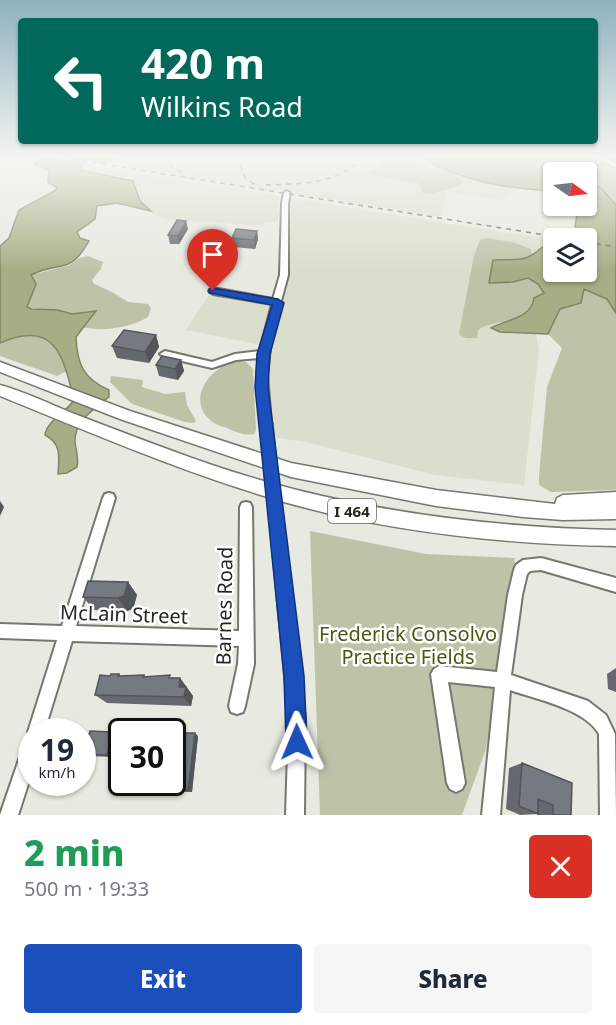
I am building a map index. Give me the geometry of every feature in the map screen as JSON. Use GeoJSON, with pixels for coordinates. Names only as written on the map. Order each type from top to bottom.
{"type":"FeatureCollection","features":[{"type":"Feature","properties":{"kind":"highway","name":"I 464"},"geometry":{"type":"LineString","coordinates":[[0,367],[125,415],[291,470],[435,498],[562,512],[616,512]]}},
{"type":"Feature","properties":{"kind":"highway","name":"I 464"},"geometry":{"type":"LineString","coordinates":[[0,390],[237,481],[371,516],[490,533],[616,538]]}},
{"type":"Feature","properties":{"kind":"highway"},"geometry":{"type":"LineString","coordinates":[[506,507],[616,500]]}},
{"type":"Feature","properties":{"kind":"street"},"geometry":{"type":"LineString","coordinates":[[287,194],[284,275],[264,354],[262,387],[297,719],[296,815]]}},
{"type":"Feature","properties":{"kind":"street"},"geometry":{"type":"LineString","coordinates":[[213,291],[278,303]]}},
{"type":"Feature","properties":{"kind":"street"},"geometry":{"type":"LineString","coordinates":[[158,365],[168,350],[212,365],[236,357],[264,354]]}},
{"type":"Feature","properties":{"kind":"street"},"geometry":{"type":"LineString","coordinates":[[41,718],[110,498]]}},
{"type":"Feature","properties":{"kind":"street","name":"Barnes Road"},"geometry":{"type":"LineString","coordinates":[[237,706],[246,664],[246,507]]}},
{"type":"Feature","properties":{"kind":"street"},"geometry":{"type":"LineString","coordinates":[[491,815],[503,681],[518,576],[525,567],[541,564],[616,585]]}},
{"type":"Feature","properties":{"kind":"street","name":"McLain Street"},"geometry":{"type":"LineString","coordinates":[[0,631],[247,639]]}},
{"type":"Feature","properties":{"kind":"street"},"geometry":{"type":"LineString","coordinates":[[456,783],[439,674],[503,681],[582,707],[599,718],[603,723],[607,740],[609,815]]}},
{"type":"Feature","properties":{"kind":"street"},"geometry":{"type":"LineString","coordinates":[[9,815],[18,788]]}},
{"type":"Feature","properties":{"kind":"shaded area"},"geometry":{"type":"Polygon","coordinates":[[[49,194],[138,194],[140,201],[151,211],[117,203],[97,206],[95,219],[77,232],[80,238],[89,241],[76,259],[31,275],[36,284],[27,307],[58,310],[72,314],[96,311],[76,337],[78,355],[87,375],[109,390],[109,397],[81,422],[75,442],[77,467],[67,473],[58,474],[57,447],[45,435],[49,425],[74,400],[60,356],[54,346],[45,339],[33,335],[0,343],[0,246],[9,238],[19,210],[49,194]]]}},
{"type":"Feature","properties":{"kind":"shaded area"},"geometry":{"type":"Polygon","coordinates":[[[138,194],[267,194],[279,196],[278,222],[264,222],[264,226],[164,219],[154,215],[140,201],[138,194]]]}},
{"type":"Feature","properties":{"kind":"shaded area"},"geometry":{"type":"Polygon","coordinates":[[[298,194],[446,194],[440,217],[298,194]]]}},
{"type":"Feature","properties":{"kind":"shaded area"},"geometry":{"type":"Polygon","coordinates":[[[461,194],[510,194],[501,200],[461,194]]]}},
{"type":"Feature","properties":{"kind":"shaded area"},"geometry":{"type":"Polygon","coordinates":[[[597,194],[606,194],[616,205],[616,313],[607,299],[584,289],[581,303],[560,309],[548,334],[500,332],[491,328],[517,318],[528,310],[534,298],[544,293],[538,284],[528,278],[513,282],[489,283],[493,260],[523,259],[543,247],[543,282],[597,282],[597,228],[576,228],[577,216],[597,216],[597,194]]]}},
{"type":"Feature","properties":{"kind":"shaded area"},"geometry":{"type":"Polygon","coordinates":[[[289,198],[543,238],[543,282],[551,282],[535,329],[539,350],[524,485],[435,475],[306,442],[272,437],[266,378],[272,336],[288,283],[289,198]]]}},
{"type":"Feature","properties":{"kind":"shaded area"},"geometry":{"type":"Polygon","coordinates":[[[211,292],[275,303],[261,345],[186,330],[211,292]]]}},
{"type":"Feature","properties":{"kind":"green space"},"geometry":{"type":"Polygon","coordinates":[[[600,194],[616,194],[616,209],[600,194]]]}},
{"type":"Feature","properties":{"kind":"green space"},"geometry":{"type":"Polygon","coordinates":[[[487,238],[512,242],[531,249],[532,256],[514,260],[493,260],[492,272],[513,282],[528,278],[538,284],[544,293],[519,318],[483,327],[478,330],[477,338],[466,338],[459,335],[474,256],[480,240],[487,238]]]}},
{"type":"Feature","properties":{"kind":"green space"},"geometry":{"type":"Polygon","coordinates":[[[88,256],[103,262],[101,269],[92,280],[94,284],[128,302],[148,304],[151,308],[148,317],[124,326],[107,329],[90,328],[82,327],[88,311],[81,315],[27,307],[36,284],[31,275],[70,265],[79,258],[88,256]]]}},
{"type":"Feature","properties":{"kind":"green space"},"geometry":{"type":"Polygon","coordinates":[[[583,289],[607,299],[616,313],[616,490],[551,492],[539,485],[539,476],[547,387],[562,348],[548,334],[560,309],[580,303],[583,289]]]}},
{"type":"Feature","properties":{"kind":"green space"},"geometry":{"type":"Polygon","coordinates":[[[28,334],[45,337],[55,345],[67,371],[57,376],[0,356],[0,343],[28,334]]]}},
{"type":"Feature","properties":{"kind":"green space"},"geometry":{"type":"Polygon","coordinates":[[[238,360],[246,362],[253,369],[256,430],[254,434],[240,433],[213,423],[203,411],[200,402],[205,383],[212,375],[220,368],[238,360]]]}},
{"type":"Feature","properties":{"kind":"green space"},"geometry":{"type":"Polygon","coordinates":[[[111,376],[143,380],[142,387],[165,394],[185,392],[187,405],[196,421],[194,423],[185,422],[132,404],[110,382],[111,376]]]}},
{"type":"Feature","properties":{"kind":"green space","name":"Frederick Consolvo Practice Fields"},"geometry":{"type":"Polygon","coordinates":[[[310,531],[426,554],[515,558],[486,749],[462,815],[320,815],[310,531]]]}},
{"type":"Feature","properties":{"kind":"building"},"geometry":{"type":"Polygon","coordinates":[[[177,220],[186,221],[178,236],[168,235],[177,220]]]}},
{"type":"Feature","properties":{"kind":"building"},"geometry":{"type":"Polygon","coordinates":[[[236,229],[257,231],[254,240],[232,238],[236,229]]]}},
{"type":"Feature","properties":{"kind":"building"},"geometry":{"type":"Polygon","coordinates":[[[124,330],[156,335],[145,352],[112,346],[124,330]]]}},
{"type":"Feature","properties":{"kind":"building"},"geometry":{"type":"Polygon","coordinates":[[[162,356],[181,360],[175,369],[156,365],[162,356]]]}},
{"type":"Feature","properties":{"kind":"building"},"geometry":{"type":"Polygon","coordinates":[[[88,581],[128,582],[124,596],[118,598],[83,597],[88,581]]]}},
{"type":"Feature","properties":{"kind":"building"},"geometry":{"type":"Polygon","coordinates":[[[111,674],[144,675],[143,677],[170,675],[169,678],[180,678],[179,687],[186,687],[184,697],[95,695],[100,675],[110,676],[111,674]]]}},
{"type":"Feature","properties":{"kind":"building"},"geometry":{"type":"Polygon","coordinates":[[[96,731],[108,732],[107,755],[96,755],[96,731]]]}},
{"type":"Feature","properties":{"kind":"building"},"geometry":{"type":"Polygon","coordinates":[[[186,733],[195,733],[188,790],[186,790],[186,733]]]}},
{"type":"Feature","properties":{"kind":"building"},"geometry":{"type":"Polygon","coordinates":[[[522,763],[572,783],[571,815],[553,815],[553,805],[538,799],[538,814],[519,806],[522,763]]]}},
{"type":"Feature","properties":{"kind":"railway"},"geometry":{"type":"LineString","coordinates":[[289,194],[543,235]]}},
{"type":"Feature","properties":{"kind":"railway"},"geometry":{"type":"LineString","coordinates":[[597,244],[616,247]]}},
{"type":"Feature","properties":{"kind":"route"},"geometry":{"type":"LineString","coordinates":[[213,291],[278,303],[266,341],[262,387],[294,676],[297,742]]}}]}
